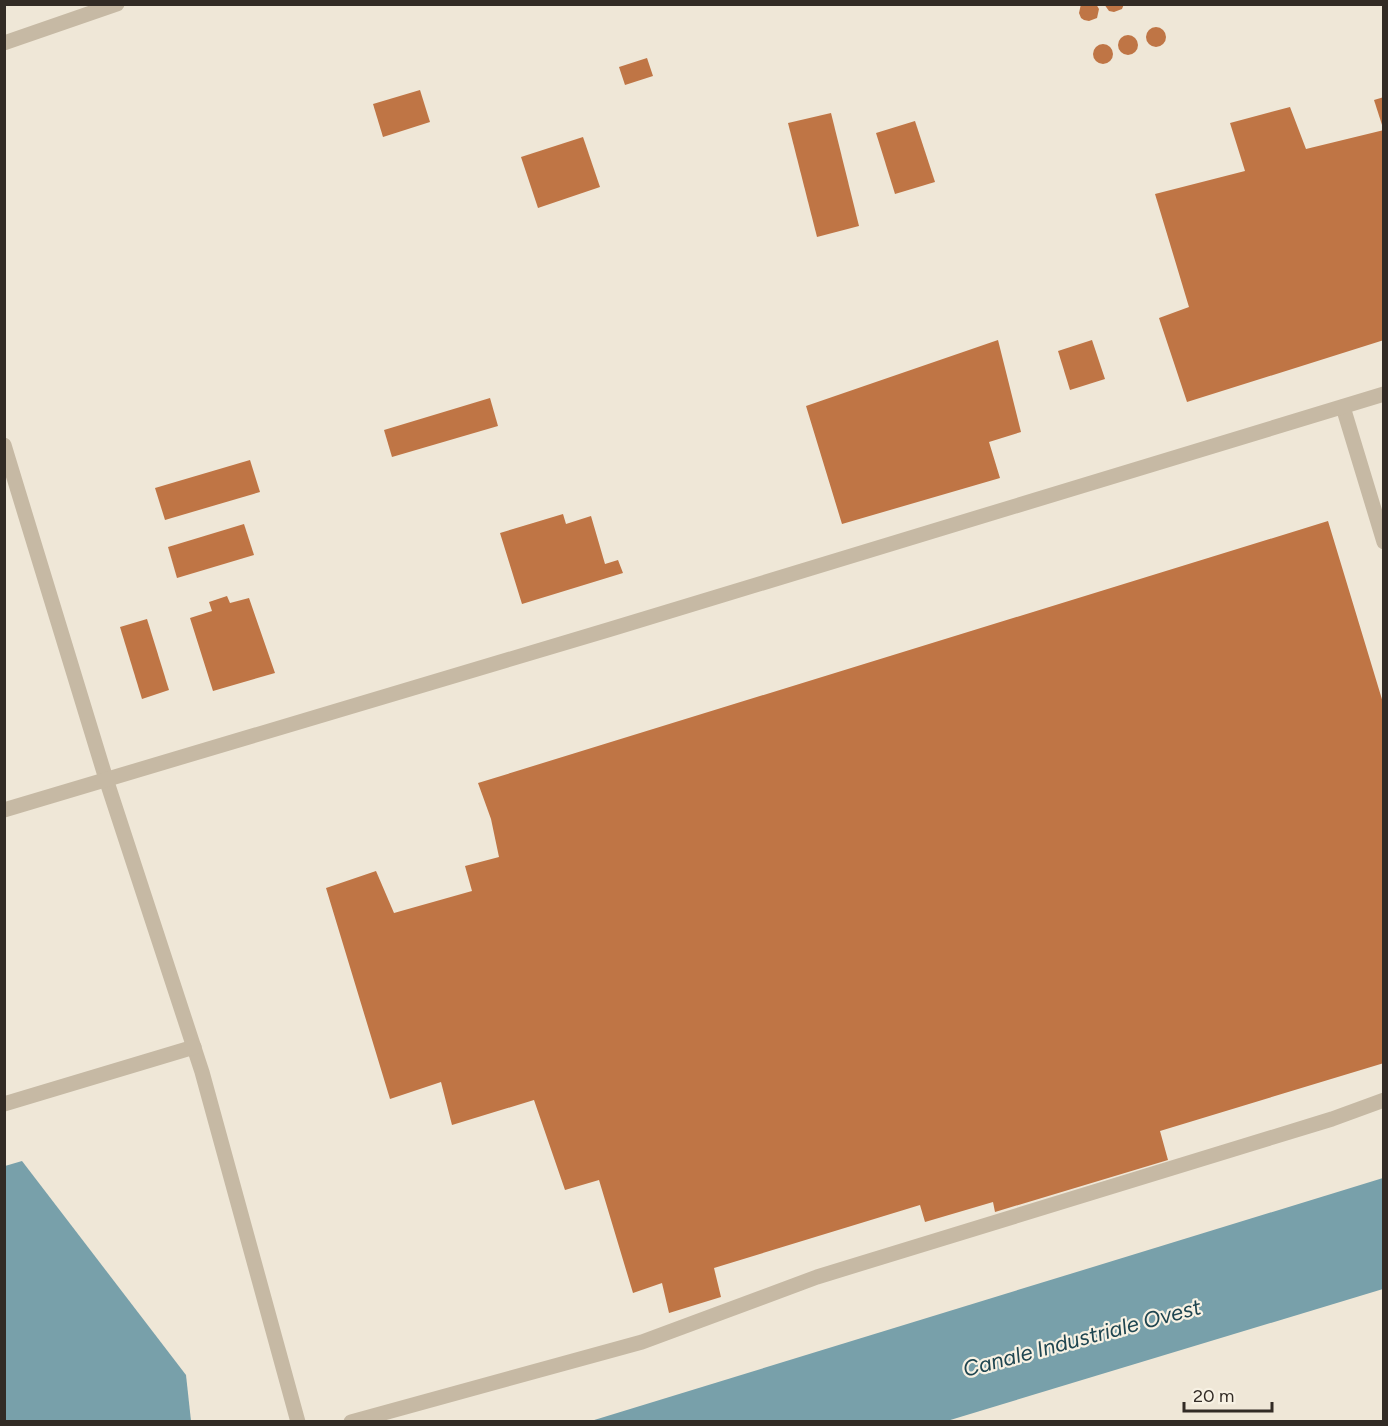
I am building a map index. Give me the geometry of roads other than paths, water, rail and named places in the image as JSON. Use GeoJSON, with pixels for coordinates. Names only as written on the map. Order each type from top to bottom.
{"type":"FeatureCollection","features":[{"type":"Feature","properties":{"kind":"lane"},"geometry":{"type":"LineString","coordinates":[[4,43],[117,4]]}},
{"type":"Feature","properties":{"kind":"lane"},"geometry":{"type":"LineString","coordinates":[[4,810],[622,626],[1383,394]]}},
{"type":"Feature","properties":{"kind":"lane"},"geometry":{"type":"LineString","coordinates":[[1343,407],[1383,542]]}},
{"type":"Feature","properties":{"kind":"lane"},"geometry":{"type":"LineString","coordinates":[[4,446],[106,779],[202,1072],[298,1422]]}},
{"type":"Feature","properties":{"kind":"lane"},"geometry":{"type":"LineString","coordinates":[[4,1104],[194,1047]]}},
{"type":"Feature","properties":{"kind":"lane"},"geometry":{"type":"LineString","coordinates":[[351,1422],[642,1342],[817,1277],[1332,1119],[1383,1100]]}},
{"type":"Feature","properties":{"kind":"water"},"geometry":{"type":"Polygon","coordinates":[[[22,1161],[186,1375],[191,1421],[5,1421],[5,1166],[22,1161]]]}},
{"type":"Feature","properties":{"kind":"water","name":"Canale Industriale Ovest"},"geometry":{"type":"Polygon","coordinates":[[[1383,1178],[1383,1289],[947,1421],[591,1421],[1383,1178]]]}}]}
